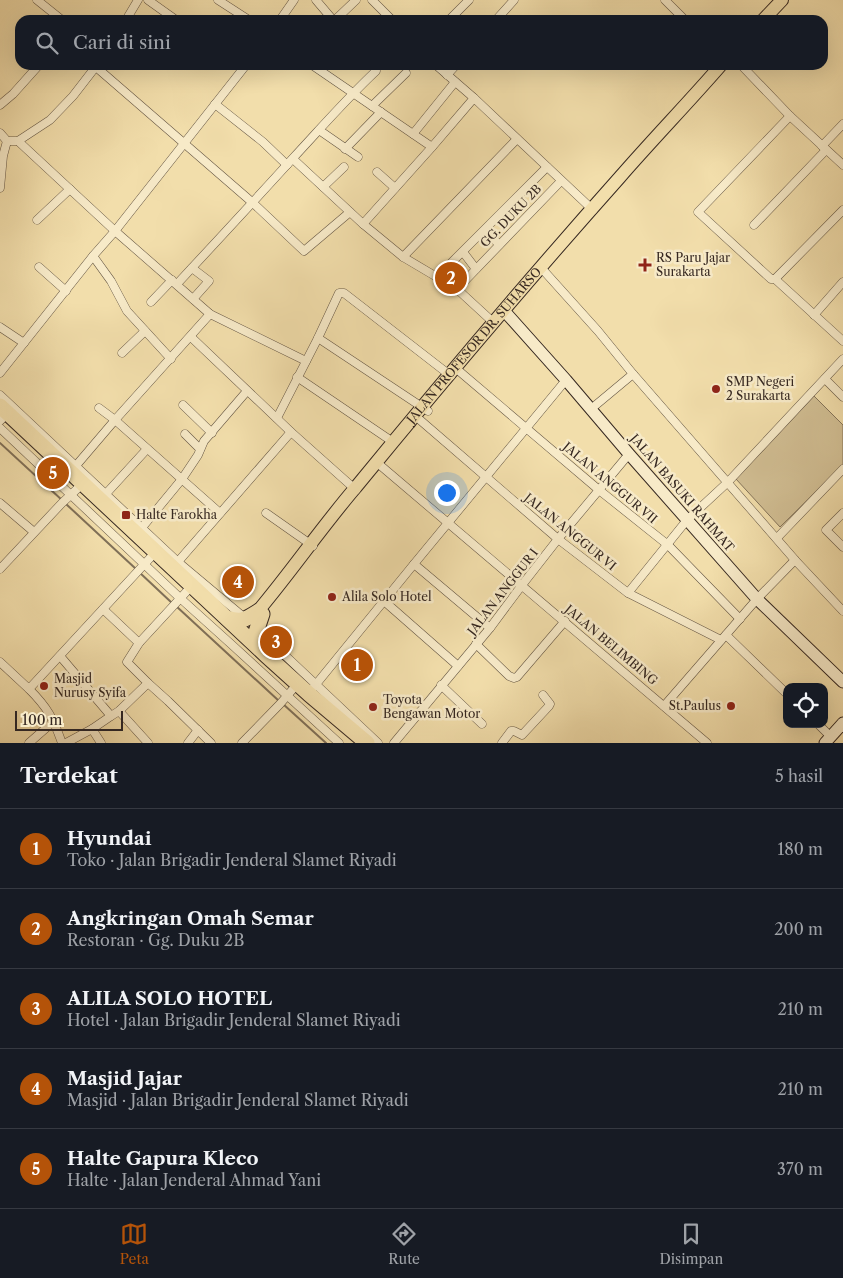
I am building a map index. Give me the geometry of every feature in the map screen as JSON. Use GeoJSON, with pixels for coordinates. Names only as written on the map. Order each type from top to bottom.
{"type":"FeatureCollection","features":[{"type":"Feature","properties":{"kind":"highway"},"geometry":{"type":"LineString","coordinates":[[0,418],[20,420],[70,472],[72,494],[143,567],[179,600],[249,626],[285,698],[363,740]]}},
{"type":"Feature","properties":{"kind":"highway"},"geometry":{"type":"LineString","coordinates":[[0,418],[22,444],[70,472],[103,497],[176,565],[227,618],[249,626],[257,646],[313,689],[363,740]]}},
{"type":"Feature","properties":{"kind":"main road"},"geometry":{"type":"LineString","coordinates":[[768,15],[782,0]]}},
{"type":"Feature","properties":{"kind":"main road"},"geometry":{"type":"LineString","coordinates":[[776,15],[790,0]]}},
{"type":"Feature","properties":{"kind":"main road","name":"JALAN PROFESOR DR. SUHARSO"},"geometry":{"type":"LineString","coordinates":[[356,490],[381,466],[506,312],[717,70]]}},
{"type":"Feature","properties":{"kind":"main road","name":"JALAN PROFESOR DR. SUHARSO"},"geometry":{"type":"LineString","coordinates":[[506,312],[544,271],[594,211],[725,70]]}},
{"type":"Feature","properties":{"kind":"main road","name":"JALAN PROFESOR DR. SUHARSO"},"geometry":{"type":"LineString","coordinates":[[249,626],[393,442],[424,413]]}},
{"type":"Feature","properties":{"kind":"street"},"geometry":{"type":"LineString","coordinates":[[37,0],[56,15]]}},
{"type":"Feature","properties":{"kind":"street"},"geometry":{"type":"LineString","coordinates":[[129,15],[138,0]]}},
{"type":"Feature","properties":{"kind":"street"},"geometry":{"type":"LineString","coordinates":[[148,0],[169,15]]}},
{"type":"Feature","properties":{"kind":"street"},"geometry":{"type":"LineString","coordinates":[[218,0],[241,15]]}},
{"type":"Feature","properties":{"kind":"street"},"geometry":{"type":"LineString","coordinates":[[284,15],[294,0]]}},
{"type":"Feature","properties":{"kind":"street"},"geometry":{"type":"LineString","coordinates":[[316,0],[330,15]]}},
{"type":"Feature","properties":{"kind":"street"},"geometry":{"type":"LineString","coordinates":[[340,15],[356,0]]}},
{"type":"Feature","properties":{"kind":"street"},"geometry":{"type":"LineString","coordinates":[[372,0],[387,15]]}},
{"type":"Feature","properties":{"kind":"street"},"geometry":{"type":"LineString","coordinates":[[454,15],[468,0]]}},
{"type":"Feature","properties":{"kind":"street"},"geometry":{"type":"LineString","coordinates":[[500,15],[514,0]]}},
{"type":"Feature","properties":{"kind":"street"},"geometry":{"type":"LineString","coordinates":[[665,0],[680,15]]}},
{"type":"Feature","properties":{"kind":"street"},"geometry":{"type":"LineString","coordinates":[[0,105],[14,94],[35,70]]}},
{"type":"Feature","properties":{"kind":"street"},"geometry":{"type":"LineString","coordinates":[[0,133],[7,141],[18,141],[50,120],[73,96],[93,70]]}},
{"type":"Feature","properties":{"kind":"street"},"geometry":{"type":"LineString","coordinates":[[101,70],[253,203],[304,252],[350,212]]}},
{"type":"Feature","properties":{"kind":"street"},"geometry":{"type":"LineString","coordinates":[[0,373],[115,231],[215,104],[239,70]]}},
{"type":"Feature","properties":{"kind":"street"},"geometry":{"type":"LineString","coordinates":[[319,70],[432,147]]}},
{"type":"Feature","properties":{"kind":"street"},"geometry":{"type":"LineString","coordinates":[[150,302],[192,268],[376,70]]}},
{"type":"Feature","properties":{"kind":"street"},"geometry":{"type":"LineString","coordinates":[[442,70],[474,98],[594,211]]}},
{"type":"Feature","properties":{"kind":"street"},"geometry":{"type":"LineString","coordinates":[[447,75],[452,70]]}},
{"type":"Feature","properties":{"kind":"street"},"geometry":{"type":"LineString","coordinates":[[746,70],[790,116],[843,166]]}},
{"type":"Feature","properties":{"kind":"street"},"geometry":{"type":"LineString","coordinates":[[372,106],[406,73]]}},
{"type":"Feature","properties":{"kind":"street"},"geometry":{"type":"LineString","coordinates":[[413,134],[455,82]]}},
{"type":"Feature","properties":{"kind":"street"},"geometry":{"type":"LineString","coordinates":[[363,224],[474,98]]}},
{"type":"Feature","properties":{"kind":"street"},"geometry":{"type":"LineString","coordinates":[[215,104],[323,187],[363,224],[403,257],[457,289],[496,324]]}},
{"type":"Feature","properties":{"kind":"street"},"geometry":{"type":"LineString","coordinates":[[345,149],[382,112]]}},
{"type":"Feature","properties":{"kind":"street"},"geometry":{"type":"LineString","coordinates":[[790,116],[698,212],[771,279],[775,279],[843,341]]}},
{"type":"Feature","properties":{"kind":"street"},"geometry":{"type":"LineString","coordinates":[[754,225],[824,148],[843,124]]}},
{"type":"Feature","properties":{"kind":"street"},"geometry":{"type":"LineString","coordinates":[[319,130],[358,157]]}},
{"type":"Feature","properties":{"kind":"street"},"geometry":{"type":"LineString","coordinates":[[403,257],[517,139]]}},
{"type":"Feature","properties":{"kind":"street"},"geometry":{"type":"LineString","coordinates":[[0,188],[3,156],[7,141]]}},
{"type":"Feature","properties":{"kind":"street"},"geometry":{"type":"LineString","coordinates":[[18,141],[115,231],[210,314],[306,361]]}},
{"type":"Feature","properties":{"kind":"street"},"geometry":{"type":"LineString","coordinates":[[323,187],[344,167]]}},
{"type":"Feature","properties":{"kind":"street"},"geometry":{"type":"LineString","coordinates":[[437,277],[547,168]]}},
{"type":"Feature","properties":{"kind":"street"},"geometry":{"type":"LineString","coordinates":[[377,172],[395,188]]}},
{"type":"Feature","properties":{"kind":"street","name":"GG. DUKU 2B"},"geometry":{"type":"LineString","coordinates":[[457,289],[561,180]]}},
{"type":"Feature","properties":{"kind":"street"},"geometry":{"type":"LineString","coordinates":[[37,220],[70,189]]}},
{"type":"Feature","properties":{"kind":"street"},"geometry":{"type":"LineString","coordinates":[[775,279],[843,210]]}},
{"type":"Feature","properties":{"kind":"street"},"geometry":{"type":"LineString","coordinates":[[486,229],[499,245]]}},
{"type":"Feature","properties":{"kind":"street"},"geometry":{"type":"LineString","coordinates":[[463,252],[476,269]]}},
{"type":"Feature","properties":{"kind":"street"},"geometry":{"type":"LineString","coordinates":[[94,256],[111,281],[127,311],[171,359]]}},
{"type":"Feature","properties":{"kind":"street"},"geometry":{"type":"LineString","coordinates":[[39,267],[66,291]]}},
{"type":"Feature","properties":{"kind":"street"},"geometry":{"type":"LineString","coordinates":[[192,268],[209,281],[193,299]]}},
{"type":"Feature","properties":{"kind":"street"},"geometry":{"type":"LineString","coordinates":[[544,271],[795,560],[843,611]]}},
{"type":"Feature","properties":{"kind":"street"},"geometry":{"type":"LineString","coordinates":[[814,314],[843,282]]}},
{"type":"Feature","properties":{"kind":"street","name":"JALAN ANGGUR VII"},"geometry":{"type":"LineString","coordinates":[[318,338],[339,293],[344,293],[526,427],[599,490],[668,545],[740,619]]}},
{"type":"Feature","properties":{"kind":"street","name":"JALAN BASUKI RAHMAT"},"geometry":{"type":"LineString","coordinates":[[506,312],[757,599],[843,682]]}},
{"type":"Feature","properties":{"kind":"street"},"geometry":{"type":"LineString","coordinates":[[70,472],[210,314]]}},
{"type":"Feature","properties":{"kind":"street"},"geometry":{"type":"LineString","coordinates":[[0,327],[24,343]]}},
{"type":"Feature","properties":{"kind":"street"},"geometry":{"type":"LineString","coordinates":[[122,353],[145,331]]}},
{"type":"Feature","properties":{"kind":"street"},"geometry":{"type":"LineString","coordinates":[[190,337],[248,390],[290,432],[356,490]]}},
{"type":"Feature","properties":{"kind":"street"},"geometry":{"type":"LineString","coordinates":[[277,418],[318,338]]}},
{"type":"Feature","properties":{"kind":"street","name":"JALAN ANGGUR VI"},"geometry":{"type":"LineString","coordinates":[[318,338],[424,413],[486,476],[558,539],[628,593],[723,638],[783,690]]}},
{"type":"Feature","properties":{"kind":"street"},"geometry":{"type":"LineString","coordinates":[[628,593],[688,520],[728,482],[843,359]]}},
{"type":"Feature","properties":{"kind":"street"},"geometry":{"type":"LineString","coordinates":[[591,409],[633,374]]}},
{"type":"Feature","properties":{"kind":"street"},"geometry":{"type":"LineString","coordinates":[[297,377],[393,442]]}},
{"type":"Feature","properties":{"kind":"street"},"geometry":{"type":"LineString","coordinates":[[825,379],[843,397]]}},
{"type":"Feature","properties":{"kind":"street"},"geometry":{"type":"LineString","coordinates":[[290,432],[176,565],[249,626],[313,689],[566,380]]}},
{"type":"Feature","properties":{"kind":"street"},"geometry":{"type":"LineString","coordinates":[[140,530],[182,479],[198,455],[203,443],[248,390]]}},
{"type":"Feature","properties":{"kind":"street"},"geometry":{"type":"LineString","coordinates":[[0,395],[20,420]]}},
{"type":"Feature","properties":{"kind":"street"},"geometry":{"type":"LineString","coordinates":[[183,405],[212,433]]}},
{"type":"Feature","properties":{"kind":"street"},"geometry":{"type":"LineString","coordinates":[[99,408],[220,513]]}},
{"type":"Feature","properties":{"kind":"street"},"geometry":{"type":"LineString","coordinates":[[185,434],[200,449]]}},
{"type":"Feature","properties":{"kind":"street"},"geometry":{"type":"LineString","coordinates":[[1,567],[62,502],[72,494],[22,444]]}},
{"type":"Feature","properties":{"kind":"street"},"geometry":{"type":"LineString","coordinates":[[103,497],[147,449]]}},
{"type":"Feature","properties":{"kind":"street","name":"JALAN ANGGUR I"},"geometry":{"type":"LineString","coordinates":[[394,743],[490,628],[558,539],[629,454]]}},
{"type":"Feature","properties":{"kind":"street","name":"JALAN BELIMBING"},"geometry":{"type":"LineString","coordinates":[[381,466],[708,743]]}},
{"type":"Feature","properties":{"kind":"street"},"geometry":{"type":"LineString","coordinates":[[777,538],[843,470]]}},
{"type":"Feature","properties":{"kind":"street"},"geometry":{"type":"LineString","coordinates":[[0,503],[34,532]]}},
{"type":"Feature","properties":{"kind":"street"},"geometry":{"type":"LineString","coordinates":[[266,513],[312,546]]}},
{"type":"Feature","properties":{"kind":"street"},"geometry":{"type":"LineString","coordinates":[[843,513],[826,530],[843,546]]}},
{"type":"Feature","properties":{"kind":"street"},"geometry":{"type":"LineString","coordinates":[[664,706],[757,599],[795,560]]}},
{"type":"Feature","properties":{"kind":"street"},"geometry":{"type":"LineString","coordinates":[[414,564],[490,628]]}},
{"type":"Feature","properties":{"kind":"street"},"geometry":{"type":"LineString","coordinates":[[29,689],[143,567]]}},
{"type":"Feature","properties":{"kind":"street"},"geometry":{"type":"LineString","coordinates":[[211,743],[127,662],[139,643],[179,600],[231,644],[285,698],[339,743]]}},
{"type":"Feature","properties":{"kind":"street"},"geometry":{"type":"LineString","coordinates":[[384,601],[458,666]]}},
{"type":"Feature","properties":{"kind":"street"},"geometry":{"type":"LineString","coordinates":[[104,609],[139,643]]}},
{"type":"Feature","properties":{"kind":"street"},"geometry":{"type":"LineString","coordinates":[[476,644],[509,676],[514,678],[517,677],[565,621]]}},
{"type":"Feature","properties":{"kind":"street"},"geometry":{"type":"LineString","coordinates":[[60,656],[111,716]]}},
{"type":"Feature","properties":{"kind":"street"},"geometry":{"type":"LineString","coordinates":[[1,664],[45,706],[64,743],[92,729],[111,716],[148,683]]}},
{"type":"Feature","properties":{"kind":"street"},"geometry":{"type":"LineString","coordinates":[[441,685],[482,724]]}},
{"type":"Feature","properties":{"kind":"street"},"geometry":{"type":"LineString","coordinates":[[502,743],[511,731],[522,735],[549,706],[550,704],[543,695]]}},
{"type":"Feature","properties":{"kind":"street"},"geometry":{"type":"LineString","coordinates":[[242,743],[285,698]]}},
{"type":"Feature","properties":{"kind":"street"},"geometry":{"type":"LineString","coordinates":[[119,710],[148,743]]}},
{"type":"Feature","properties":{"kind":"street"},"geometry":{"type":"LineString","coordinates":[[29,743],[54,721]]}},
{"type":"Feature","properties":{"kind":"street"},"geometry":{"type":"LineString","coordinates":[[820,728],[827,741],[843,723]]}},
{"type":"Feature","properties":{"kind":"street"},"geometry":{"type":"LineString","coordinates":[[92,729],[101,743]]}},
{"type":"Feature","properties":{"kind":"street"},"geometry":{"type":"LineString","coordinates":[[188,743],[198,730]]}},
{"type":"Feature","properties":{"kind":"street"},"geometry":{"type":"LineString","coordinates":[[363,740],[378,743]]}},
{"type":"Feature","properties":{"kind":"shaded area"},"geometry":{"type":"Polygon","coordinates":[[[814,396],[843,425],[843,465],[780,527],[736,479],[814,396]]]}},
{"type":"Feature","properties":{"kind":"waterway"},"geometry":{"type":"LineString","coordinates":[[0,443],[63,501]]}},
{"type":"Feature","properties":{"kind":"waterway"},"geometry":{"type":"LineString","coordinates":[[66,504],[136,569]]}},
{"type":"Feature","properties":{"kind":"waterway"},"geometry":{"type":"LineString","coordinates":[[139,572],[172,603]]}},
{"type":"Feature","properties":{"kind":"waterway"},"geometry":{"type":"LineString","coordinates":[[176,606],[279,701]]}},
{"type":"Feature","properties":{"kind":"waterway"},"geometry":{"type":"LineString","coordinates":[[283,704],[326,743]]}},
{"type":"Feature","properties":{"kind":"place","name":"RS Paru Jajar Surakarta"},"geometry":{"type":"Point","coordinates":[645,265]}},
{"type":"Feature","properties":{"kind":"place","name":"Angkringan Omah Semar"},"geometry":{"type":"Point","coordinates":[451,278]}},
{"type":"Feature","properties":{"kind":"place","name":"SMP Negeri 2 Surakarta"},"geometry":{"type":"Point","coordinates":[716,389]}},
{"type":"Feature","properties":{"kind":"place","name":"Halte Gapura Kleco"},"geometry":{"type":"Point","coordinates":[53,473]}},
{"type":"Feature","properties":{"kind":"place","name":"Halte Farokha"},"geometry":{"type":"Point","coordinates":[126,515]}},
{"type":"Feature","properties":{"kind":"place","name":"Masjid Jajar"},"geometry":{"type":"Point","coordinates":[238,582]}},
{"type":"Feature","properties":{"kind":"place","name":"Alila Solo Hotel"},"geometry":{"type":"Point","coordinates":[332,597]}},
{"type":"Feature","properties":{"kind":"place","name":"ALILA SOLO HOTEL"},"geometry":{"type":"Point","coordinates":[276,642]}},
{"type":"Feature","properties":{"kind":"place","name":"Hyundai"},"geometry":{"type":"Point","coordinates":[357,665]}},
{"type":"Feature","properties":{"kind":"place","name":"Masjid Nurusy Syifa"},"geometry":{"type":"Point","coordinates":[44,686]}},
{"type":"Feature","properties":{"kind":"place","name":"St.Paulus"},"geometry":{"type":"Point","coordinates":[731,706]}},
{"type":"Feature","properties":{"kind":"place","name":"Toyota Bengawan Motor"},"geometry":{"type":"Point","coordinates":[373,707]}}]}
